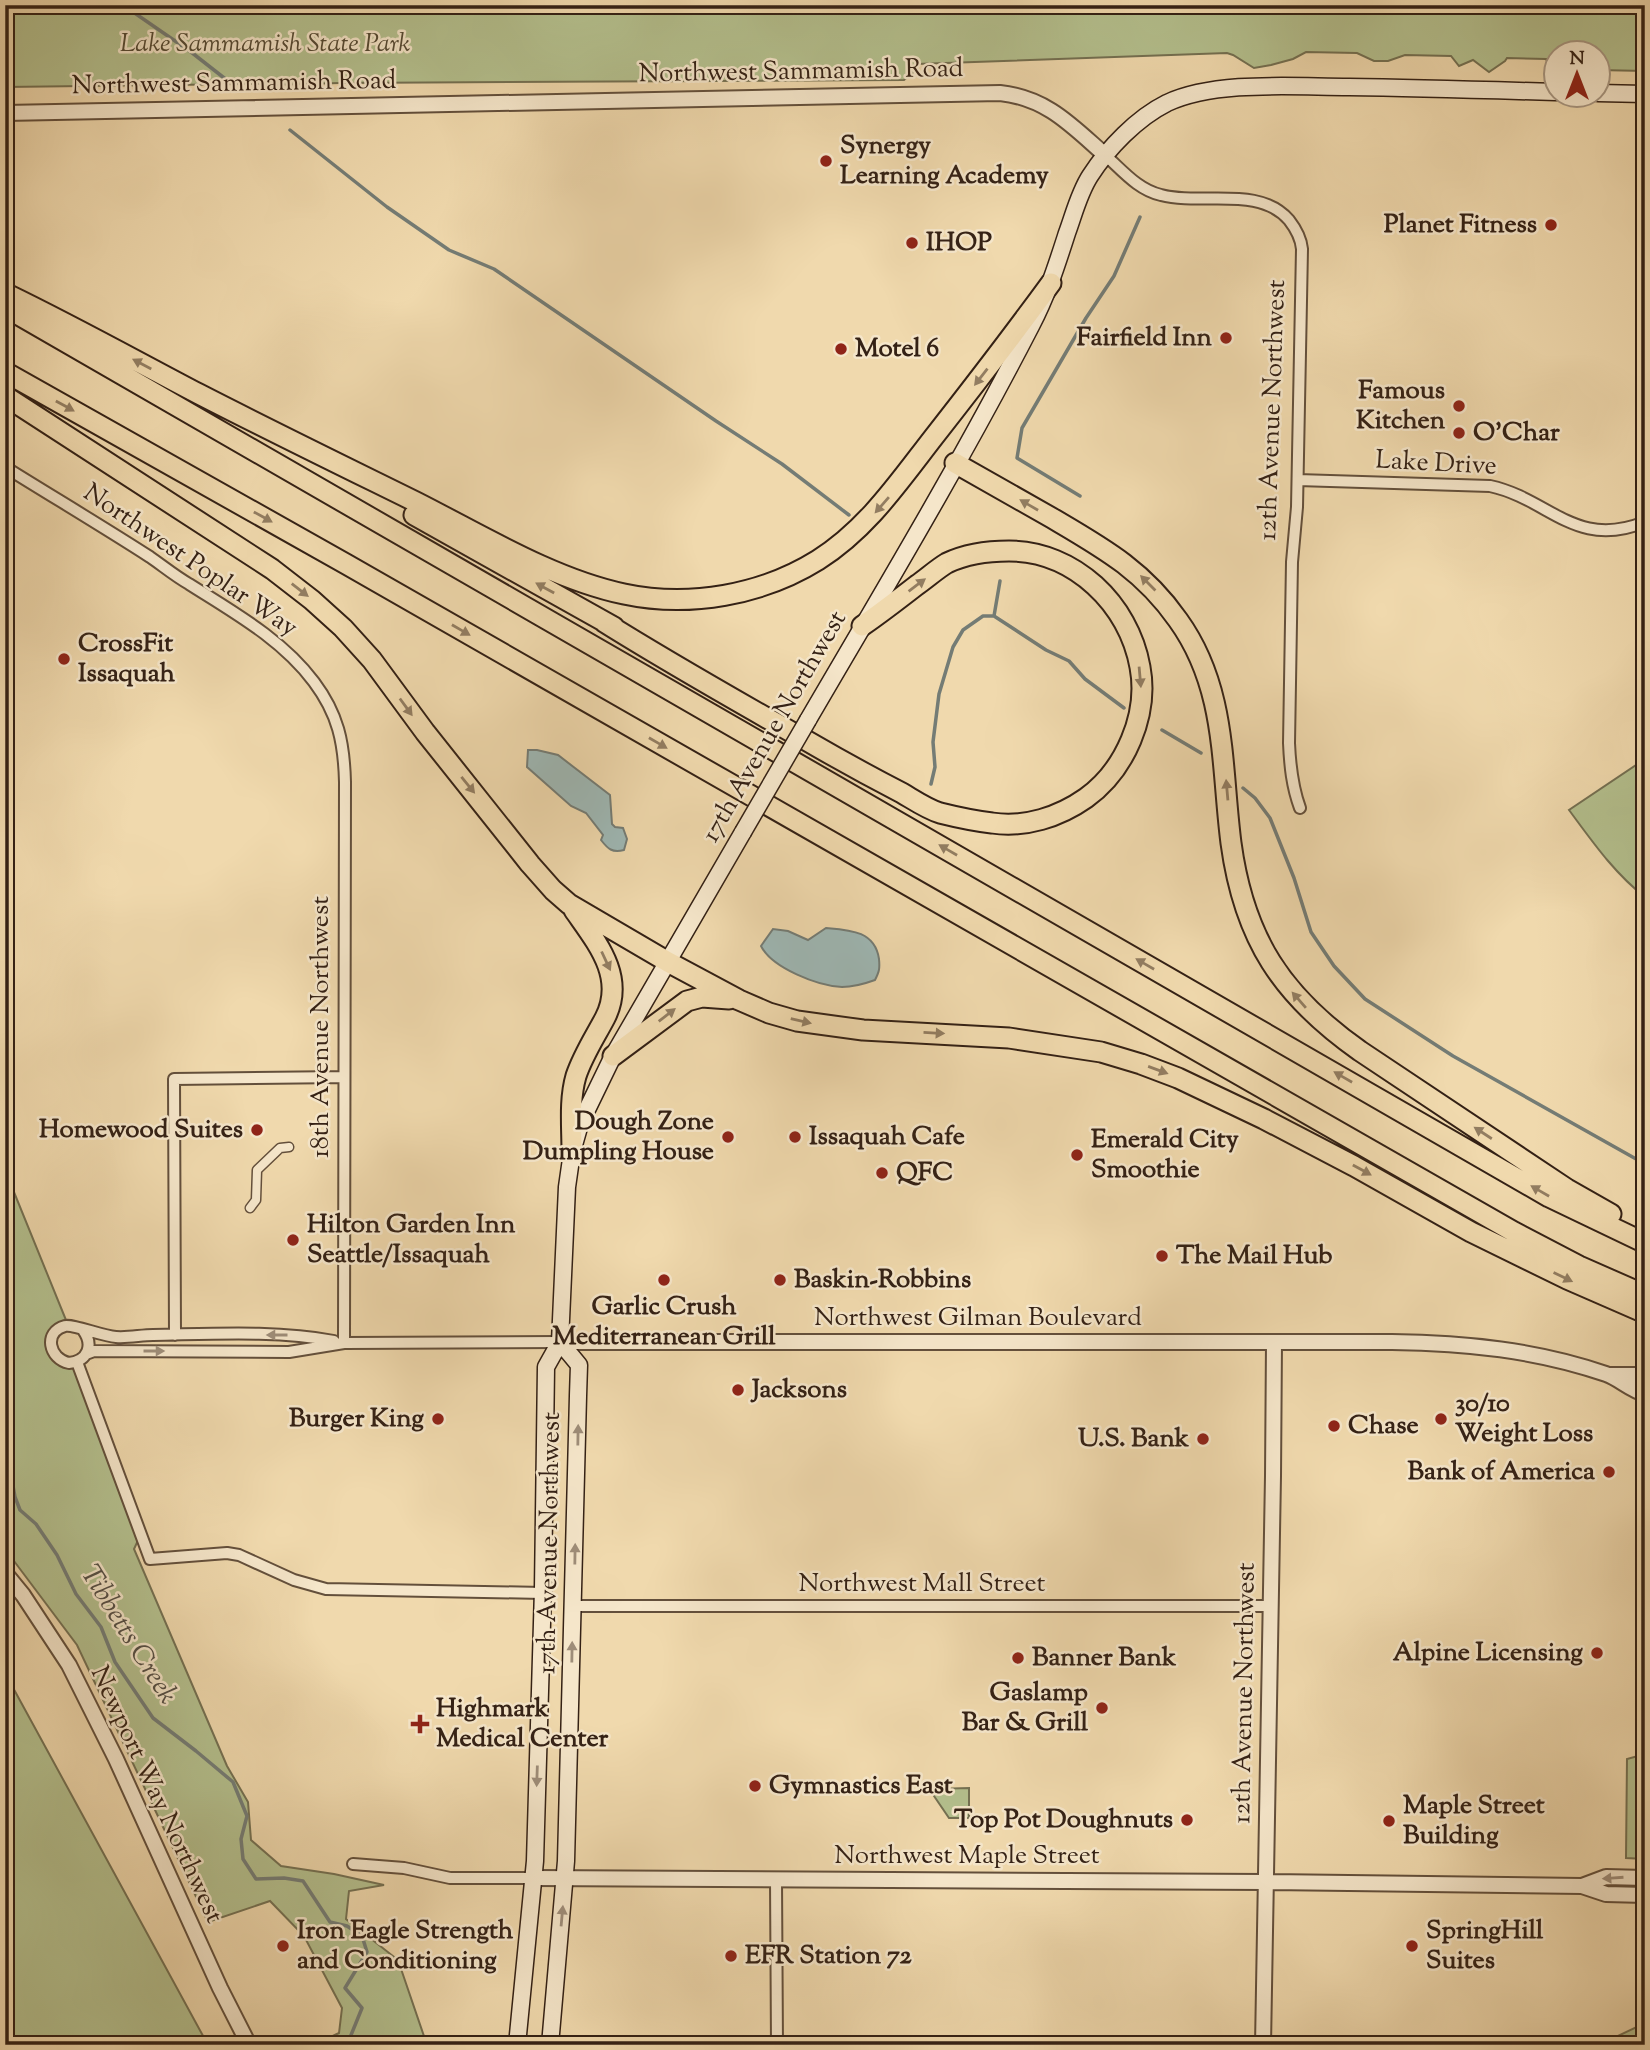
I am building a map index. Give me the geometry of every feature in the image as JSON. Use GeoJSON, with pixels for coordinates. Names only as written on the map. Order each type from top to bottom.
{"type":"FeatureCollection","features":[{"type":"Feature","properties":{"kind":"highway"},"geometry":{"type":"LineString","coordinates":[[5,293],[202,396],[576,580],[627,595],[692,599],[724,596],[756,588],[797,571],[843,543],[867,521],[900,483],[1051,283]]}},
{"type":"Feature","properties":{"kind":"highway"},"geometry":{"type":"LineString","coordinates":[[5,307],[1537,1190],[1645,1243]]}},
{"type":"Feature","properties":{"kind":"highway"},"geometry":{"type":"LineString","coordinates":[[5,372],[346,564],[1493,1221],[1579,1266],[1645,1295]]}},
{"type":"Feature","properties":{"kind":"highway"},"geometry":{"type":"LineString","coordinates":[[5,396],[262,562],[312,600],[343,628],[372,660],[425,732],[553,890],[569,904],[668,962],[769,1013],[825,1026],[1060,1044],[1141,1064],[1264,1118],[1472,1232],[1567,1279],[1645,1313]]}},
{"type":"Feature","properties":{"kind":"highway"},"geometry":{"type":"LineString","coordinates":[[202,396],[604,622],[682,671],[938,812],[994,824],[1026,822],[1054,816],[1097,790],[1113,772],[1134,733],[1142,686],[1140,667],[1124,622],[1100,589],[1066,564],[1019,551],[994,551],[967,556],[947,564],[862,626]]}},
{"type":"Feature","properties":{"kind":"highway"},"geometry":{"type":"LineString","coordinates":[[956,463],[1126,564],[1158,593],[1180,621],[1196,650],[1217,710],[1236,873],[1249,919],[1268,959],[1304,1006],[1330,1030],[1438,1104],[1567,1189],[1645,1234]]}},
{"type":"Feature","properties":{"kind":"highway"},"geometry":{"type":"LineString","coordinates":[[569,904],[605,959],[613,988],[610,1007],[576,1077],[572,1100],[572,1152]]}},
{"type":"Feature","properties":{"kind":"highway"},"geometry":{"type":"LineString","coordinates":[[613,1056],[687,1001],[702,997],[739,1000]]}},
{"type":"Feature","properties":{"kind":"main road"},"geometry":{"type":"LineString","coordinates":[[1105,155],[1145,117],[1165,104],[1208,91],[1291,87],[1542,92]]}},
{"type":"Feature","properties":{"kind":"main road"},"geometry":{"type":"LineString","coordinates":[[1612,93],[1645,94]]}},
{"type":"Feature","properties":{"kind":"main road","name":"17th Avenue Northwest"},"geometry":{"type":"LineString","coordinates":[[517,2045],[534,1878],[543,1593],[546,1367],[560,1342],[564,1217],[572,1152],[580,1124],[613,1056],[956,463],[1032,325],[1051,283],[1082,192],[1105,155]]}},
{"type":"Feature","properties":{"kind":"main road","name":"17th Avenue Northwest"},"geometry":{"type":"LineString","coordinates":[[551,2045],[565,1879],[579,1365],[560,1342]]}},
{"type":"Feature","properties":{"kind":"street","name":"Northwest Sammamish Road"},"geometry":{"type":"LineString","coordinates":[[5,113],[1000,93],[1030,99],[1045,106],[1065,119],[1105,155]]}},
{"type":"Feature","properties":{"kind":"street","name":"12th Avenue Northwest"},"geometry":{"type":"LineString","coordinates":[[1105,155],[1147,191],[1171,198],[1259,201],[1275,207],[1287,218],[1300,239],[1298,480],[1292,562],[1289,743],[1294,790],[1300,808]]}},
{"type":"Feature","properties":{"kind":"street","name":"Northwest Poplar Way"},"geometry":{"type":"LineString","coordinates":[[5,467],[250,623],[288,653],[304,670],[332,712]]}},
{"type":"Feature","properties":{"kind":"street","name":"Lake Drive"},"geometry":{"type":"LineString","coordinates":[[1298,480],[1490,486],[1508,491],[1590,530],[1614,531],[1645,522]]}},
{"type":"Feature","properties":{"kind":"street","name":"18th Avenue Northwest"},"geometry":{"type":"LineString","coordinates":[[332,712],[343,747],[344,772],[344,1343]]}},
{"type":"Feature","properties":{"kind":"street"},"geometry":{"type":"LineString","coordinates":[[175,1335],[174,1079],[344,1077]]}},
{"type":"Feature","properties":{"kind":"street"},"geometry":{"type":"LineString","coordinates":[[250,1208],[256,1200],[257,1170],[280,1148],[289,1147]]}},
{"type":"Feature","properties":{"kind":"street"},"geometry":{"type":"LineString","coordinates":[[82,1358],[65,1363],[56,1357],[51,1339],[56,1331],[73,1325],[83,1330],[88,1339],[82,1358],[150,1559],[227,1553],[239,1555],[293,1580],[326,1589],[543,1593]]}},
{"type":"Feature","properties":{"kind":"street","name":"Northwest Gilman Boulevard"},"geometry":{"type":"LineString","coordinates":[[83,1330],[124,1337],[302,1335],[344,1343]]}},
{"type":"Feature","properties":{"kind":"street","name":"12th Avenue Northwest"},"geometry":{"type":"LineString","coordinates":[[1263,2045],[1274,1342]]}},
{"type":"Feature","properties":{"kind":"street","name":"Northwest Gilman Boulevard"},"geometry":{"type":"LineString","coordinates":[[82,1358],[94,1351],[289,1352],[344,1343],[1418,1342],[1489,1347],[1533,1354],[1609,1375],[1645,1375]]}},
{"type":"Feature","properties":{"kind":"street","name":"Northwest Gilman Boulevard"},"geometry":{"type":"LineString","coordinates":[[1609,1375],[1636,1392],[1645,1394]]}},
{"type":"Feature","properties":{"kind":"street","name":"Newport Way Northwest"},"geometry":{"type":"LineString","coordinates":[[5,1573],[23,1595],[69,1665],[116,1759],[214,1976],[250,2045]]}},
{"type":"Feature","properties":{"kind":"street","name":"Northwest Mall Street"},"geometry":{"type":"LineString","coordinates":[[573,1606],[1270,1606]]}},
{"type":"Feature","properties":{"kind":"street","name":"Northwest Maple Street"},"geometry":{"type":"LineString","coordinates":[[353,1864],[404,1868],[450,1878],[1582,1886],[1606,1894],[1645,1895]]}},
{"type":"Feature","properties":{"kind":"street","name":"Northwest Maple Street"},"geometry":{"type":"LineString","coordinates":[[1582,1886],[1606,1877],[1645,1878]]}},
{"type":"Feature","properties":{"kind":"street"},"geometry":{"type":"LineString","coordinates":[[776,1880],[777,2045]]}},
{"type":"Feature","properties":{"kind":"green space","name":"Lake Sammamish State Park"},"geometry":{"type":"Polygon","coordinates":[[[5,5],[1645,5],[1645,71],[1612,70],[1612,38],[1542,38],[1542,59],[1507,58],[1489,72],[1473,60],[1459,66],[1451,56],[1405,55],[1388,61],[1374,61],[1357,53],[1306,52],[1293,59],[1254,68],[1227,53],[917,64],[915,71],[904,80],[5,87],[5,5]]]}},
{"type":"Feature","properties":{"kind":"green space"},"geometry":{"type":"Polygon","coordinates":[[[1645,759],[1645,897],[1613,867],[1569,810],[1645,759]]]}},
{"type":"Feature","properties":{"kind":"green space"},"geometry":{"type":"Polygon","coordinates":[[[5,1170],[68,1325],[62,1327],[51,1346],[73,1363],[141,1534],[134,1549],[227,1766],[248,1802],[251,1840],[281,1866],[384,1885],[349,1891],[346,1919],[398,1960],[427,2045],[314,2045],[339,2033],[342,2008],[304,1936],[270,1901],[208,1922],[77,1645],[5,1549],[5,1170]]]}},
{"type":"Feature","properties":{"kind":"green space"},"geometry":{"type":"Polygon","coordinates":[[[5,1673],[208,2045],[5,2045],[5,1673]]]}},
{"type":"Feature","properties":{"kind":"green space"},"geometry":{"type":"Polygon","coordinates":[[[1645,1754],[1645,1859],[1626,1858],[1627,1759],[1645,1754]]]}},
{"type":"Feature","properties":{"kind":"green space"},"geometry":{"type":"Polygon","coordinates":[[[969,1788],[969,1818],[949,1818],[934,1796],[934,1789],[969,1788]]]}},
{"type":"Feature","properties":{"kind":"green space"},"geometry":{"type":"Polygon","coordinates":[[[1645,2023],[1645,2045],[1599,2045],[1645,2023]]]}},
{"type":"Feature","properties":{"kind":"water"},"geometry":{"type":"Polygon","coordinates":[[[528,750],[558,755],[610,795],[612,824],[623,828],[627,839],[624,850],[613,851],[608,848],[601,840],[603,835],[586,813],[571,806],[527,767],[528,750]]]}},
{"type":"Feature","properties":{"kind":"water"},"geometry":{"type":"Polygon","coordinates":[[[826,928],[852,931],[867,937],[877,950],[879,970],[875,980],[846,987],[821,983],[775,962],[761,946],[773,929],[788,931],[808,940],[826,928]]]}},
{"type":"Feature","properties":{"kind":"waterway"},"geometry":{"type":"LineString","coordinates":[[123,5],[228,81]]}},
{"type":"Feature","properties":{"kind":"waterway"},"geometry":{"type":"LineString","coordinates":[[290,130],[387,207],[449,250],[494,269],[782,464],[849,515]]}},
{"type":"Feature","properties":{"kind":"waterway"},"geometry":{"type":"LineString","coordinates":[[1080,496],[1017,458],[1022,428],[1086,318],[1114,276],[1140,217]]}},
{"type":"Feature","properties":{"kind":"waterway"},"geometry":{"type":"LineString","coordinates":[[994,616],[1000,581]]}},
{"type":"Feature","properties":{"kind":"waterway"},"geometry":{"type":"LineString","coordinates":[[931,784],[935,767],[933,742],[939,694],[953,647],[963,630],[983,616],[994,616],[1046,650],[1069,661],[1085,679],[1124,708]]}},
{"type":"Feature","properties":{"kind":"waterway"},"geometry":{"type":"LineString","coordinates":[[1162,730],[1201,753]]}},
{"type":"Feature","properties":{"kind":"waterway"},"geometry":{"type":"LineString","coordinates":[[1243,788],[1255,798],[1270,818],[1294,878],[1311,932],[1334,966],[1365,999],[1453,1056],[1645,1164]]}},
{"type":"Feature","properties":{"kind":"waterway","name":"Tibbetts Creek"},"geometry":{"type":"LineString","coordinates":[[5,1465],[10,1469],[20,1510],[36,1524],[57,1555],[76,1594],[101,1627],[115,1662],[153,1718],[233,1782],[247,1816],[241,1839],[243,1859],[256,1879],[284,1878],[303,1881],[330,1922],[347,1926],[362,1936],[367,1952],[345,1988],[362,2008],[347,2045]]}},
{"type":"Feature","properties":{"kind":"place","name":"Synergy Learning Academy"},"geometry":{"type":"Point","coordinates":[826,161]}},
{"type":"Feature","properties":{"kind":"place","name":"Planet Fitness"},"geometry":{"type":"Point","coordinates":[1551,225]}},
{"type":"Feature","properties":{"kind":"place","name":"IHOP"},"geometry":{"type":"Point","coordinates":[912,243]}},
{"type":"Feature","properties":{"kind":"place","name":"Fairfield Inn"},"geometry":{"type":"Point","coordinates":[1226,338]}},
{"type":"Feature","properties":{"kind":"place","name":"Motel 6"},"geometry":{"type":"Point","coordinates":[841,349]}},
{"type":"Feature","properties":{"kind":"place","name":"Famous Kitchen"},"geometry":{"type":"Point","coordinates":[1459,406]}},
{"type":"Feature","properties":{"kind":"place","name":"O’Char"},"geometry":{"type":"Point","coordinates":[1459,433]}},
{"type":"Feature","properties":{"kind":"place","name":"CrossFit Issaquah"},"geometry":{"type":"Point","coordinates":[64,659]}},
{"type":"Feature","properties":{"kind":"place","name":"Homewood Suites"},"geometry":{"type":"Point","coordinates":[257,1130]}},
{"type":"Feature","properties":{"kind":"place","name":"Dough Zone Dumpling House"},"geometry":{"type":"Point","coordinates":[728,1137]}},
{"type":"Feature","properties":{"kind":"place","name":"Issaquah Cafe"},"geometry":{"type":"Point","coordinates":[795,1137]}},
{"type":"Feature","properties":{"kind":"place","name":"Emerald City Smoothie"},"geometry":{"type":"Point","coordinates":[1077,1155]}},
{"type":"Feature","properties":{"kind":"place","name":"QFC"},"geometry":{"type":"Point","coordinates":[882,1173]}},
{"type":"Feature","properties":{"kind":"place","name":"Hilton Garden Inn Seattle/Issaquah"},"geometry":{"type":"Point","coordinates":[293,1240]}},
{"type":"Feature","properties":{"kind":"place","name":"The Mail Hub"},"geometry":{"type":"Point","coordinates":[1162,1256]}},
{"type":"Feature","properties":{"kind":"place","name":"Garlic Crush Mediterranean Grill"},"geometry":{"type":"Point","coordinates":[664,1280]}},
{"type":"Feature","properties":{"kind":"place","name":"Baskin-Robbins"},"geometry":{"type":"Point","coordinates":[780,1280]}},
{"type":"Feature","properties":{"kind":"place","name":"Jacksons"},"geometry":{"type":"Point","coordinates":[738,1390]}},
{"type":"Feature","properties":{"kind":"place","name":"Burger King"},"geometry":{"type":"Point","coordinates":[438,1419]}},
{"type":"Feature","properties":{"kind":"place","name":"30/10 Weight Loss"},"geometry":{"type":"Point","coordinates":[1441,1419]}},
{"type":"Feature","properties":{"kind":"place","name":"Chase"},"geometry":{"type":"Point","coordinates":[1334,1426]}},
{"type":"Feature","properties":{"kind":"place","name":"U.S. Bank"},"geometry":{"type":"Point","coordinates":[1203,1439]}},
{"type":"Feature","properties":{"kind":"place","name":"Bank of America"},"geometry":{"type":"Point","coordinates":[1609,1472]}},
{"type":"Feature","properties":{"kind":"place","name":"Alpine Licensing"},"geometry":{"type":"Point","coordinates":[1597,1653]}},
{"type":"Feature","properties":{"kind":"place","name":"Banner Bank"},"geometry":{"type":"Point","coordinates":[1018,1658]}},
{"type":"Feature","properties":{"kind":"place","name":"Gaslamp Bar & Grill"},"geometry":{"type":"Point","coordinates":[1102,1708]}},
{"type":"Feature","properties":{"kind":"place","name":"Highmark Medical Center"},"geometry":{"type":"Point","coordinates":[420,1724]}},
{"type":"Feature","properties":{"kind":"place","name":"Gymnastics East"},"geometry":{"type":"Point","coordinates":[755,1786]}},
{"type":"Feature","properties":{"kind":"place","name":"Top Pot Doughnuts"},"geometry":{"type":"Point","coordinates":[1187,1820]}},
{"type":"Feature","properties":{"kind":"place","name":"Maple Street Building"},"geometry":{"type":"Point","coordinates":[1389,1821]}},
{"type":"Feature","properties":{"kind":"place","name":"Iron Eagle Strength and Conditioning"},"geometry":{"type":"Point","coordinates":[283,1946]}},
{"type":"Feature","properties":{"kind":"place","name":"SpringHill Suites"},"geometry":{"type":"Point","coordinates":[1412,1946]}},
{"type":"Feature","properties":{"kind":"place","name":"EFR Station 72"},"geometry":{"type":"Point","coordinates":[731,1956]}}]}
